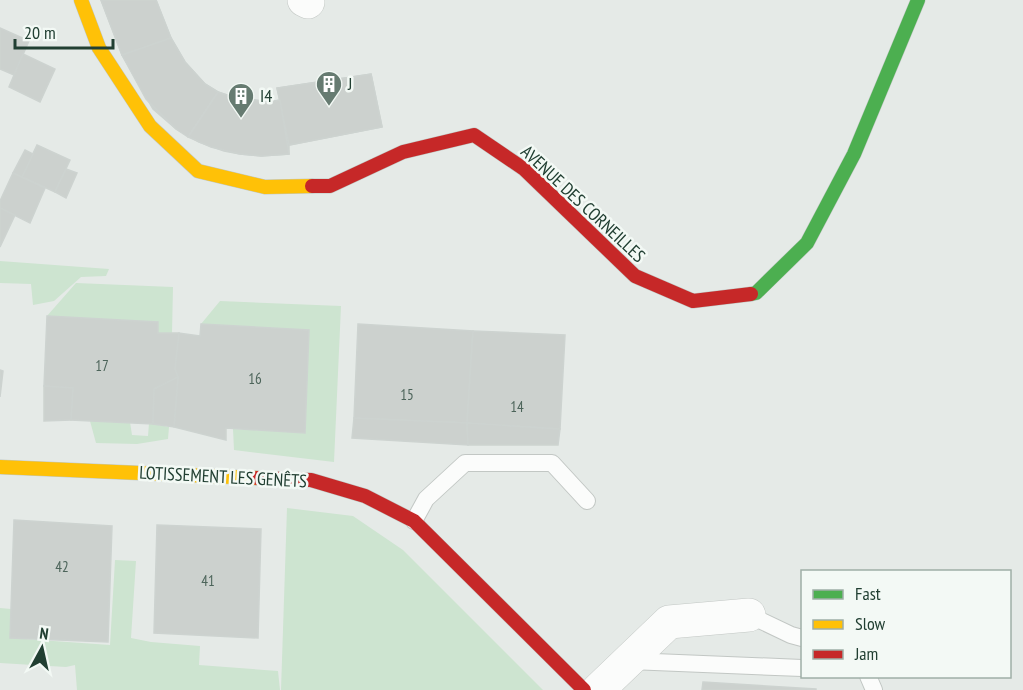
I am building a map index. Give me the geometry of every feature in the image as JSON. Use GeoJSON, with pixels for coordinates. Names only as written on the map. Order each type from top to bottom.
{"type":"FeatureCollection","features":[{"type":"Feature","properties":{"kind":"street","name":"AVENUE DES CORNEILLES"},"geometry":{"type":"LineString","coordinates":[[81,0],[99,48],[150,126],[198,171],[265,187],[330,186],[403,152],[474,135],[524,169],[635,276],[693,302],[756,293],[807,243],[854,154],[918,0]]}},
{"type":"Feature","properties":{"kind":"street","name":"LOTISSEMENT LES GENÊTS"},"geometry":{"type":"LineString","coordinates":[[0,467],[311,480],[366,496],[414,521],[584,690]]}},
{"type":"Feature","properties":{"kind":"street"},"geometry":{"type":"LineString","coordinates":[[598,690],[669,622],[749,615]]}},
{"type":"Feature","properties":{"kind":"lane"},"geometry":{"type":"LineString","coordinates":[[414,521],[426,500],[465,464],[552,463],[587,501]]}},
{"type":"Feature","properties":{"kind":"lane"},"geometry":{"type":"LineString","coordinates":[[749,615],[791,636],[801,638]]}},
{"type":"Feature","properties":{"kind":"lane"},"geometry":{"type":"LineString","coordinates":[[629,661],[801,668]]}},
{"type":"Feature","properties":{"kind":"green space"},"geometry":{"type":"Polygon","coordinates":[[[0,261],[109,269],[106,276],[81,277],[54,301],[33,305],[31,284],[0,283],[0,261]]]}},
{"type":"Feature","properties":{"kind":"green space"},"geometry":{"type":"Polygon","coordinates":[[[76,283],[173,287],[172,333],[158,333],[158,322],[47,316],[76,283]]]}},
{"type":"Feature","properties":{"kind":"green space"},"geometry":{"type":"Polygon","coordinates":[[[220,301],[341,306],[334,462],[234,450],[233,429],[305,432],[309,330],[201,324],[220,301]]]}},
{"type":"Feature","properties":{"kind":"green space"},"geometry":{"type":"Polygon","coordinates":[[[90,421],[130,422],[132,435],[148,436],[149,423],[169,427],[168,439],[137,444],[96,443],[90,421]]]}},
{"type":"Feature","properties":{"kind":"green space"},"geometry":{"type":"Polygon","coordinates":[[[287,508],[353,516],[403,550],[543,690],[281,690],[287,508]]]}},
{"type":"Feature","properties":{"kind":"green space"},"geometry":{"type":"Polygon","coordinates":[[[115,560],[136,561],[131,638],[200,646],[199,665],[278,671],[280,690],[77,690],[75,665],[66,667],[0,663],[0,608],[11,609],[11,638],[110,645],[115,560]]]}},
{"type":"Feature","properties":{"kind":"building"},"geometry":{"type":"Polygon","coordinates":[[[101,0],[156,0],[171,38],[185,62],[205,84],[233,97],[269,102],[280,100],[277,88],[371,74],[382,127],[289,145],[289,154],[261,156],[240,154],[199,142],[176,129],[153,109],[122,55],[101,0]]]}},
{"type":"Feature","properties":{"kind":"building"},"geometry":{"type":"Polygon","coordinates":[[[101,0],[156,0],[171,38],[122,55],[101,0]]]}},
{"type":"Feature","properties":{"kind":"building"},"geometry":{"type":"Polygon","coordinates":[[[0,28],[29,41],[14,75],[0,69],[0,28]]]}},
{"type":"Feature","properties":{"kind":"building"},"geometry":{"type":"Polygon","coordinates":[[[171,38],[185,62],[205,84],[218,92],[188,137],[176,129],[146,99],[122,55],[171,38]]]}},
{"type":"Feature","properties":{"kind":"building"},"geometry":{"type":"Polygon","coordinates":[[[23,54],[55,69],[40,102],[9,87],[23,54]]]}},
{"type":"Feature","properties":{"kind":"building","name":"J"},"geometry":{"type":"Polygon","coordinates":[[[371,74],[382,127],[289,145],[277,88],[371,74]]]}},
{"type":"Feature","properties":{"kind":"building","name":"I4"},"geometry":{"type":"Polygon","coordinates":[[[218,92],[233,97],[269,102],[280,100],[289,154],[261,156],[240,154],[211,147],[188,137],[218,92]]]}},
{"type":"Feature","properties":{"kind":"building"},"geometry":{"type":"Polygon","coordinates":[[[37,145],[70,160],[55,192],[22,177],[37,145]]]}},
{"type":"Feature","properties":{"kind":"building"},"geometry":{"type":"Polygon","coordinates":[[[25,150],[33,154],[22,177],[13,173],[25,150]]]}},
{"type":"Feature","properties":{"kind":"building"},"geometry":{"type":"Polygon","coordinates":[[[66,169],[77,173],[66,198],[55,192],[66,169]]]}},
{"type":"Feature","properties":{"kind":"building"},"geometry":{"type":"Polygon","coordinates":[[[13,173],[45,188],[30,223],[0,208],[0,201],[13,173]]]}},
{"type":"Feature","properties":{"kind":"building"},"geometry":{"type":"Polygon","coordinates":[[[0,208],[15,215],[0,247],[0,208]]]}},
{"type":"Feature","properties":{"kind":"building"},"geometry":{"type":"Polygon","coordinates":[[[47,316],[158,322],[158,333],[179,333],[175,369],[178,377],[154,389],[153,424],[71,420],[73,388],[44,386],[47,316]]]}},
{"type":"Feature","properties":{"kind":"building"},"geometry":{"type":"Polygon","coordinates":[[[201,324],[309,330],[305,433],[226,428],[226,440],[174,427],[178,377],[175,369],[179,333],[200,336],[201,324]]]}},
{"type":"Feature","properties":{"kind":"building"},"geometry":{"type":"Polygon","coordinates":[[[358,324],[473,331],[467,423],[354,418],[358,324]]]}},
{"type":"Feature","properties":{"kind":"building"},"geometry":{"type":"Polygon","coordinates":[[[473,331],[565,335],[560,429],[467,423],[473,331]]]}},
{"type":"Feature","properties":{"kind":"building"},"geometry":{"type":"Polygon","coordinates":[[[0,370],[3,371],[0,397],[0,370]]]}},
{"type":"Feature","properties":{"kind":"building"},"geometry":{"type":"Polygon","coordinates":[[[178,377],[174,427],[153,424],[154,389],[178,377]]]}},
{"type":"Feature","properties":{"kind":"building"},"geometry":{"type":"Polygon","coordinates":[[[44,386],[73,388],[71,420],[44,421],[44,386]]]}},
{"type":"Feature","properties":{"kind":"building"},"geometry":{"type":"Polygon","coordinates":[[[354,418],[467,423],[468,445],[352,438],[354,418]]]}},
{"type":"Feature","properties":{"kind":"building"},"geometry":{"type":"Polygon","coordinates":[[[467,423],[560,429],[558,445],[468,445],[467,423]]]}},
{"type":"Feature","properties":{"kind":"building"},"geometry":{"type":"Polygon","coordinates":[[[14,520],[112,526],[108,642],[10,638],[14,520]]]}},
{"type":"Feature","properties":{"kind":"building"},"geometry":{"type":"Polygon","coordinates":[[[157,525],[261,529],[258,638],[154,633],[157,525]]]}},
{"type":"Feature","properties":{"kind":"building"},"geometry":{"type":"Polygon","coordinates":[[[703,682],[816,689],[816,690],[702,690],[703,682]]]}},
{"type":"Feature","properties":{"kind":"traffic: fast"},"geometry":{"type":"LineString","coordinates":[[751,294],[756,293],[807,243],[854,154],[918,0]]}},
{"type":"Feature","properties":{"kind":"traffic: slow"},"geometry":{"type":"LineString","coordinates":[[81,0],[99,48],[150,126],[198,171],[265,187],[312,186]]}},
{"type":"Feature","properties":{"kind":"traffic: slow"},"geometry":{"type":"LineString","coordinates":[[0,467],[257,478]]}},
{"type":"Feature","properties":{"kind":"traffic: jam"},"geometry":{"type":"LineString","coordinates":[[312,186],[330,186],[403,152],[474,135],[524,169],[635,276],[693,301],[751,294]]}},
{"type":"Feature","properties":{"kind":"traffic: jam"},"geometry":{"type":"LineString","coordinates":[[257,478],[311,480],[365,496],[414,521],[584,690]]}},
{"type":"Feature","properties":{"kind":"place","name":"J"},"geometry":{"type":"Point","coordinates":[329,107]}},
{"type":"Feature","properties":{"kind":"place","name":"I4"},"geometry":{"type":"Point","coordinates":[241,119]}}]}
